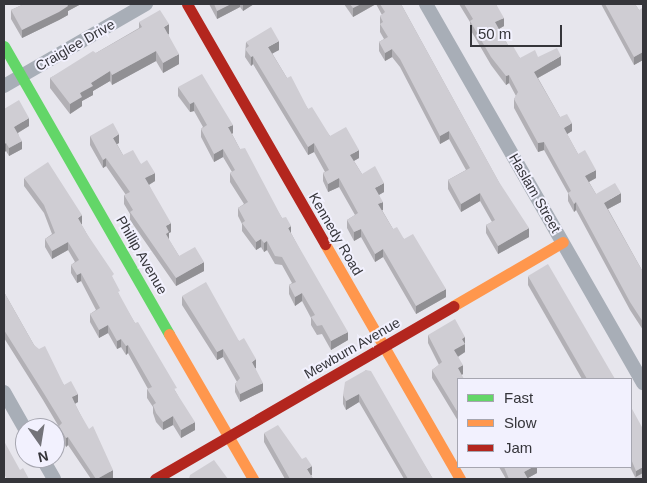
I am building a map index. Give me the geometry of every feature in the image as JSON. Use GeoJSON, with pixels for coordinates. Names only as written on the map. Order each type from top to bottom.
{"type":"FeatureCollection","features":[{"type":"Feature","properties":{"kind":"street","name":"Craiglee Drive"},"geometry":{"type":"LineString","coordinates":[[4,86],[146,4]]}},
{"type":"Feature","properties":{"kind":"street","name":"Kennedy Road"},"geometry":{"type":"LineString","coordinates":[[187,4],[460,479]]}},
{"type":"Feature","properties":{"kind":"street","name":"Haslam Street"},"geometry":{"type":"LineString","coordinates":[[426,4],[643,383]]}},
{"type":"Feature","properties":{"kind":"street","name":"Phillip Avenue"},"geometry":{"type":"LineString","coordinates":[[4,46],[253,479]]}},
{"type":"Feature","properties":{"kind":"street","name":"Mewburn Avenue"},"geometry":{"type":"LineString","coordinates":[[155,479],[563,242]]}},
{"type":"Feature","properties":{"kind":"street"},"geometry":{"type":"LineString","coordinates":[[4,392],[19,418]]}},
{"type":"Feature","properties":{"kind":"street"},"geometry":{"type":"LineString","coordinates":[[48,468],[54,479]]}},
{"type":"Feature","properties":{"kind":"building"},"geometry":{"type":"Polygon","coordinates":[[[24,4],[67,4],[68,6],[22,30],[11,10],[24,4]]]}},
{"type":"Feature","properties":{"kind":"building"},"geometry":{"type":"Polygon","coordinates":[[[214,4],[231,4],[217,11],[214,4]]]}},
{"type":"Feature","properties":{"kind":"building"},"geometry":{"type":"Polygon","coordinates":[[[350,4],[361,4],[353,8],[350,4]]]}},
{"type":"Feature","properties":{"kind":"building"},"geometry":{"type":"Polygon","coordinates":[[[380,4],[401,4],[499,182],[529,228],[498,246],[486,225],[495,220],[480,193],[461,204],[448,180],[470,168],[449,131],[440,136],[400,59],[392,49],[385,53],[379,42],[388,37],[380,24],[383,22],[380,16],[385,12],[380,4]]]}},
{"type":"Feature","properties":{"kind":"building"},"geometry":{"type":"Polygon","coordinates":[[[464,4],[496,4],[504,18],[495,22],[509,47],[513,46],[520,58],[535,50],[538,57],[557,48],[561,56],[534,72],[560,117],[567,114],[572,123],[564,128],[578,154],[585,150],[596,170],[585,176],[596,194],[615,183],[621,193],[604,203],[643,272],[643,322],[630,302],[576,202],[574,204],[568,193],[571,191],[544,142],[538,143],[514,99],[518,92],[509,75],[506,76],[491,57],[470,21],[473,19],[464,4]]]}},
{"type":"Feature","properties":{"kind":"building"},"geometry":{"type":"Polygon","coordinates":[[[605,4],[635,4],[639,10],[642,8],[643,52],[634,57],[605,4]]]}},
{"type":"Feature","properties":{"kind":"building"},"geometry":{"type":"Polygon","coordinates":[[[160,10],[169,24],[164,27],[179,54],[163,63],[156,51],[112,75],[110,71],[91,83],[93,86],[80,93],[82,97],[70,104],[50,78],[93,51],[96,53],[142,27],[139,22],[160,10]]]}},
{"type":"Feature","properties":{"kind":"building"},"geometry":{"type":"Polygon","coordinates":[[[271,27],[279,41],[268,47],[287,78],[291,76],[308,109],[312,107],[330,136],[346,127],[359,150],[350,155],[362,174],[375,166],[384,183],[375,188],[383,202],[378,204],[393,229],[397,227],[404,239],[413,234],[446,289],[416,306],[383,249],[375,254],[361,229],[354,232],[347,220],[358,213],[339,178],[328,184],[323,173],[329,170],[314,143],[308,147],[253,56],[251,57],[245,49],[249,46],[246,42],[271,27]]]}},
{"type":"Feature","properties":{"kind":"building"},"geometry":{"type":"Polygon","coordinates":[[[202,74],[233,125],[228,127],[240,149],[245,148],[282,218],[286,217],[291,226],[288,228],[348,332],[331,341],[322,325],[317,326],[311,317],[315,315],[302,293],[295,297],[289,285],[296,282],[282,257],[275,256],[267,241],[264,243],[261,239],[256,242],[242,223],[245,221],[238,208],[248,202],[230,173],[235,170],[223,149],[214,154],[201,129],[207,125],[194,102],[190,104],[178,87],[202,74]]]}},
{"type":"Feature","properties":{"kind":"building"},"geometry":{"type":"Polygon","coordinates":[[[19,100],[29,118],[14,127],[22,141],[9,148],[6,143],[4,144],[4,109],[19,100]]]}},
{"type":"Feature","properties":{"kind":"building"},"geometry":{"type":"Polygon","coordinates":[[[113,123],[119,134],[113,138],[123,155],[133,150],[141,164],[147,160],[155,173],[145,178],[171,223],[166,226],[169,232],[166,234],[179,256],[195,247],[204,262],[176,278],[130,212],[133,210],[124,195],[130,192],[106,158],[103,160],[90,136],[113,123]]]}},
{"type":"Feature","properties":{"kind":"building"},"geometry":{"type":"Polygon","coordinates":[[[48,162],[82,215],[78,218],[114,274],[112,276],[120,291],[118,292],[135,323],[138,322],[177,388],[174,389],[195,422],[181,430],[173,416],[163,422],[156,413],[153,405],[156,403],[147,389],[152,387],[128,345],[126,346],[121,339],[117,341],[108,325],[99,330],[90,314],[100,308],[81,273],[77,275],[71,265],[79,260],[68,242],[52,251],[45,239],[55,233],[44,205],[24,178],[48,162]]]}},
{"type":"Feature","properties":{"kind":"building"},"geometry":{"type":"Polygon","coordinates":[[[548,264],[614,378],[586,378],[528,276],[548,264]]]}},
{"type":"Feature","properties":{"kind":"building"},"geometry":{"type":"Polygon","coordinates":[[[206,282],[239,341],[244,338],[256,359],[252,362],[263,383],[240,394],[235,384],[240,378],[223,349],[217,352],[182,296],[206,282]]]}},
{"type":"Feature","properties":{"kind":"building"},"geometry":{"type":"Polygon","coordinates":[[[4,292],[34,345],[39,349],[45,346],[64,385],[71,381],[78,394],[72,397],[78,410],[89,429],[93,426],[113,470],[96,479],[68,437],[65,436],[65,418],[59,418],[4,330],[4,292]]]}},
{"type":"Feature","properties":{"kind":"building"},"geometry":{"type":"Polygon","coordinates":[[[455,319],[465,337],[462,339],[465,344],[454,350],[463,365],[458,368],[463,378],[457,378],[457,411],[432,370],[442,362],[428,335],[455,319]]]}},
{"type":"Feature","properties":{"kind":"building"},"geometry":{"type":"Polygon","coordinates":[[[366,370],[371,371],[433,479],[408,479],[359,394],[346,401],[343,395],[345,382],[366,370]]]}},
{"type":"Feature","properties":{"kind":"building"},"geometry":{"type":"Polygon","coordinates":[[[632,409],[643,429],[643,467],[636,471],[632,461],[632,409]]]}},
{"type":"Feature","properties":{"kind":"building"},"geometry":{"type":"Polygon","coordinates":[[[278,425],[302,459],[306,457],[312,466],[307,469],[313,479],[290,479],[264,433],[278,425]]]}},
{"type":"Feature","properties":{"kind":"building"},"geometry":{"type":"Polygon","coordinates":[[[4,441],[15,461],[15,468],[20,470],[23,468],[29,479],[7,479],[4,474],[4,441]]]}},
{"type":"Feature","properties":{"kind":"building"},"geometry":{"type":"Polygon","coordinates":[[[214,460],[228,479],[189,479],[190,475],[214,460]]]}},
{"type":"Feature","properties":{"kind":"building"},"geometry":{"type":"Polygon","coordinates":[[[504,468],[531,468],[524,472],[528,479],[509,479],[504,468]]]}},
{"type":"Feature","properties":{"kind":"building"},"geometry":{"type":"Polygon","coordinates":[[[643,473],[643,479],[632,479],[643,473]]]}},
{"type":"Feature","properties":{"kind":"traffic: fast"},"geometry":{"type":"LineString","coordinates":[[4,46],[169,334]]}},
{"type":"Feature","properties":{"kind":"traffic: slow"},"geometry":{"type":"LineString","coordinates":[[453,306],[563,242]]}},
{"type":"Feature","properties":{"kind":"traffic: slow"},"geometry":{"type":"LineString","coordinates":[[325,244],[460,479]]}},
{"type":"Feature","properties":{"kind":"traffic: slow"},"geometry":{"type":"LineString","coordinates":[[169,334],[253,479]]}},
{"type":"Feature","properties":{"kind":"traffic: jam"},"geometry":{"type":"LineString","coordinates":[[187,4],[325,244]]}},
{"type":"Feature","properties":{"kind":"traffic: jam"},"geometry":{"type":"LineString","coordinates":[[155,479],[453,306]]}}]}
